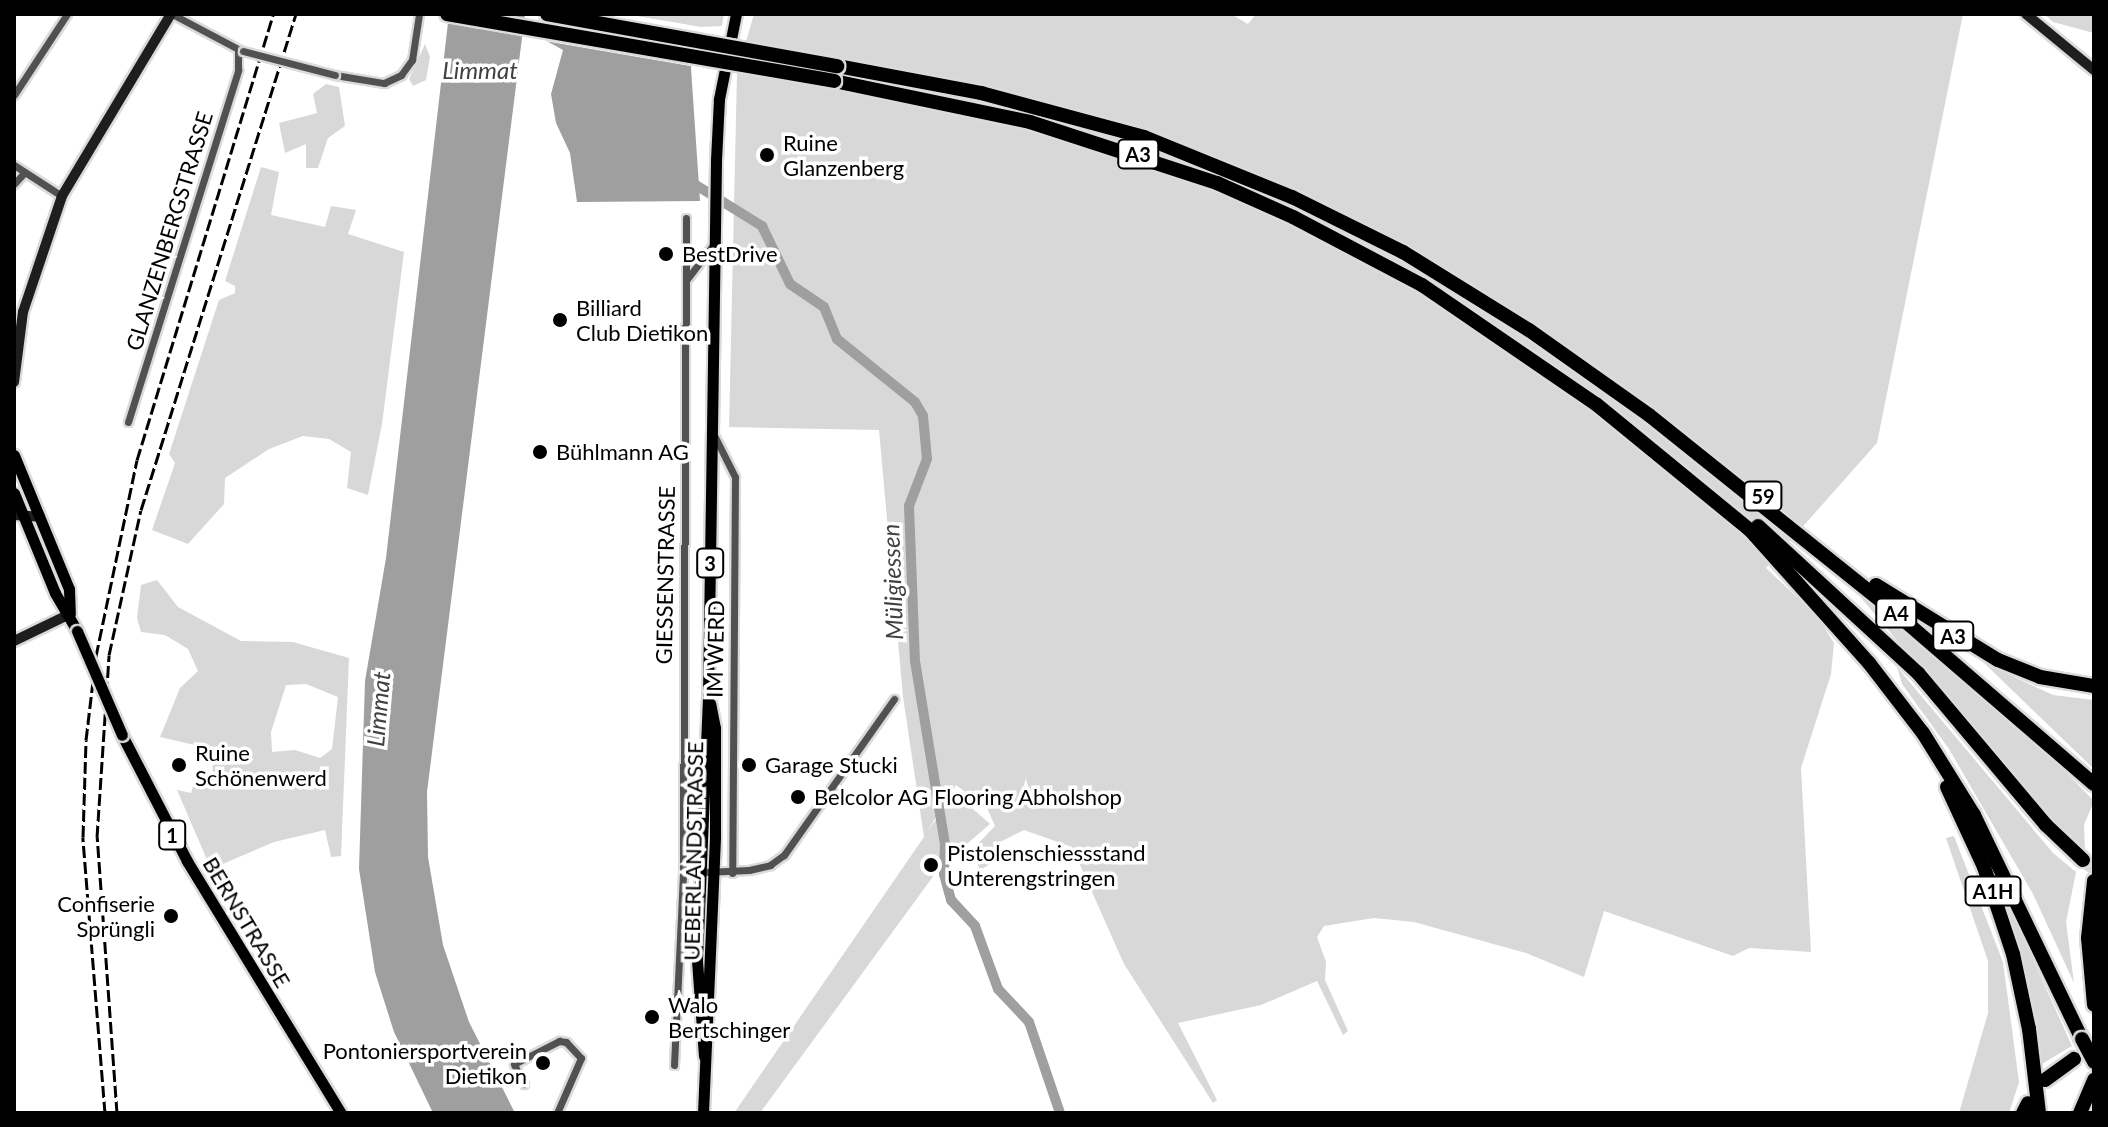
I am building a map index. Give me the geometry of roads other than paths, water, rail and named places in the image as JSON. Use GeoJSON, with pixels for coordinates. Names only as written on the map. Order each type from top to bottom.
{"type":"FeatureCollection","features":[{"type":"Feature","properties":{"kind":"highway","name":"A3"},"geometry":{"type":"LineString","coordinates":[[447,14],[981,93],[1144,137],[1292,197],[1472,293],[1677,437]]}},
{"type":"Feature","properties":{"kind":"highway","name":"A3"},"geometry":{"type":"LineString","coordinates":[[547,14],[835,73],[983,110],[1160,162],[1293,217],[1422,285],[1441,291],[1554,366],[1741,511],[1918,673],[2046,825],[2083,860]]}},
{"type":"Feature","properties":{"kind":"highway","name":"A4"},"geometry":{"type":"LineString","coordinates":[[1422,285],[1596,404],[1726,509],[1832,618],[1908,717],[1980,828],[2094,1062]]}},
{"type":"Feature","properties":{"kind":"highway","name":"A4"},"geometry":{"type":"LineString","coordinates":[[1677,437],[1942,651],[2094,784]]}},
{"type":"Feature","properties":{"kind":"highway","name":"59"},"geometry":{"type":"LineString","coordinates":[[1677,437],[1694,443],[1831,549]]}},
{"type":"Feature","properties":{"kind":"highway","name":"A3"},"geometry":{"type":"LineString","coordinates":[[1831,549],[1899,602],[1974,648],[2040,677],[2094,686]]}},
{"type":"Feature","properties":{"kind":"highway","name":"A1H"},"geometry":{"type":"LineString","coordinates":[[1908,717],[1963,819],[1999,907],[2026,1013],[2030,1110]]}},
{"type":"Feature","properties":{"kind":"highway"},"geometry":{"type":"LineString","coordinates":[[2094,881],[2088,938],[2094,1005]]}},
{"type":"Feature","properties":{"kind":"highway"},"geometry":{"type":"LineString","coordinates":[[2045,1080],[2074,1059]]}},
{"type":"Feature","properties":{"kind":"highway"},"geometry":{"type":"LineString","coordinates":[[2080,1113],[2094,1080]]}},
{"type":"Feature","properties":{"kind":"main road"},"geometry":{"type":"LineString","coordinates":[[14,382],[23,312],[62,196],[172,14]]}},
{"type":"Feature","properties":{"kind":"main road","name":"UEBERLANDSTRASSE"},"geometry":{"type":"LineString","coordinates":[[703,1113],[704,1056],[710,1013],[706,874],[715,207],[719,99],[736,14]]}},
{"type":"Feature","properties":{"kind":"main road"},"geometry":{"type":"LineString","coordinates":[[2026,14],[2094,70]]}},
{"type":"Feature","properties":{"kind":"main road","name":"BERNSTRASSE"},"geometry":{"type":"LineString","coordinates":[[14,455],[69,589],[70,614]]}},
{"type":"Feature","properties":{"kind":"main road","name":"BERNSTRASSE"},"geometry":{"type":"LineString","coordinates":[[14,493],[18,514],[55,593],[70,614],[122,735],[187,861],[341,1113]]}},
{"type":"Feature","properties":{"kind":"main road"},"geometry":{"type":"LineString","coordinates":[[18,514],[40,517]]}},
{"type":"Feature","properties":{"kind":"main road"},"geometry":{"type":"LineString","coordinates":[[14,641],[70,614]]}},
{"type":"Feature","properties":{"kind":"street"},"geometry":{"type":"LineString","coordinates":[[14,95],[67,14]]}},
{"type":"Feature","properties":{"kind":"street"},"geometry":{"type":"LineString","coordinates":[[172,14],[240,50],[335,75],[384,83],[401,75],[412,60],[419,14]]}},
{"type":"Feature","properties":{"kind":"street","name":"GLANZENBERGSTRASSE"},"geometry":{"type":"LineString","coordinates":[[128,422],[238,70],[240,50]]}},
{"type":"Feature","properties":{"kind":"street"},"geometry":{"type":"LineString","coordinates":[[14,165],[62,196]]}},
{"type":"Feature","properties":{"kind":"street"},"geometry":{"type":"LineString","coordinates":[[14,184],[24,173]]}},
{"type":"Feature","properties":{"kind":"street","name":"GIESSENSTRASSE"},"geometry":{"type":"LineString","coordinates":[[674,1065],[683,873],[686,218]]}},
{"type":"Feature","properties":{"kind":"street"},"geometry":{"type":"LineString","coordinates":[[687,279],[714,243]]}},
{"type":"Feature","properties":{"kind":"street","name":"IM WERD"},"geometry":{"type":"LineString","coordinates":[[712,432],[735,477],[732,873]]}},
{"type":"Feature","properties":{"kind":"street"},"geometry":{"type":"LineString","coordinates":[[683,873],[732,873],[770,865],[784,855],[894,699]]}},
{"type":"Feature","properties":{"kind":"street"},"geometry":{"type":"LineString","coordinates":[[524,1084],[514,1064],[559,1041],[566,1042],[581,1058],[557,1113]]}},
{"type":"Feature","properties":{"kind":"water","name":"Limmat"},"geometry":{"type":"Polygon","coordinates":[[[449,14],[525,14],[427,792],[428,857],[443,945],[469,1022],[515,1113],[433,1113],[394,1032],[375,972],[359,869],[365,681],[386,558],[449,14]]]}},
{"type":"Feature","properties":{"kind":"water"},"geometry":{"type":"Polygon","coordinates":[[[589,14],[629,14],[697,27],[691,68],[700,201],[577,202],[570,153],[556,123],[551,94],[563,50],[543,39],[589,14]]]}},
{"type":"Feature","properties":{"kind":"waterway","name":"Müligiessen"},"geometry":{"type":"LineString","coordinates":[[691,182],[762,226],[790,284],[824,307],[837,339],[915,402],[923,416],[927,459],[909,506],[915,661],[945,844],[944,874],[951,900],[975,926],[998,989],[1029,1022],[1060,1113]]}},
{"type":"Feature","properties":{"kind":"tunnel"},"geometry":{"type":"LineString","coordinates":[[2083,860],[2094,868]]}},
{"type":"Feature","properties":{"kind":"railway"},"geometry":{"type":"LineString","coordinates":[[105,1113],[83,837],[86,740],[96,656],[137,460],[273,14]]}},
{"type":"Feature","properties":{"kind":"railway"},"geometry":{"type":"LineString","coordinates":[[117,1113],[97,837],[109,655],[141,510],[296,14]]}},
{"type":"Feature","properties":{"kind":"place","name":"Ruine Glanzenberg"},"geometry":{"type":"Point","coordinates":[767,155]}},
{"type":"Feature","properties":{"kind":"place","name":"BestDrive"},"geometry":{"type":"Point","coordinates":[666,254]}},
{"type":"Feature","properties":{"kind":"place","name":"Billiard Club Dietikon"},"geometry":{"type":"Point","coordinates":[560,320]}},
{"type":"Feature","properties":{"kind":"place","name":"Bühlmann AG"},"geometry":{"type":"Point","coordinates":[540,452]}},
{"type":"Feature","properties":{"kind":"place","name":"Ruine Schönenwerd"},"geometry":{"type":"Point","coordinates":[179,765]}},
{"type":"Feature","properties":{"kind":"place","name":"Garage Stucki"},"geometry":{"type":"Point","coordinates":[749,765]}},
{"type":"Feature","properties":{"kind":"place","name":"Belcolor AG Flooring Abholshop"},"geometry":{"type":"Point","coordinates":[798,797]}},
{"type":"Feature","properties":{"kind":"place","name":"Pistolenschiessstand Unterengstringen"},"geometry":{"type":"Point","coordinates":[931,865]}},
{"type":"Feature","properties":{"kind":"place","name":"Confiserie Sprüngli"},"geometry":{"type":"Point","coordinates":[171,916]}},
{"type":"Feature","properties":{"kind":"place","name":"Walo Bertschinger"},"geometry":{"type":"Point","coordinates":[652,1017]}},
{"type":"Feature","properties":{"kind":"place","name":"Pontoniersportverein Dietikon"},"geometry":{"type":"Point","coordinates":[543,1063]}}]}
